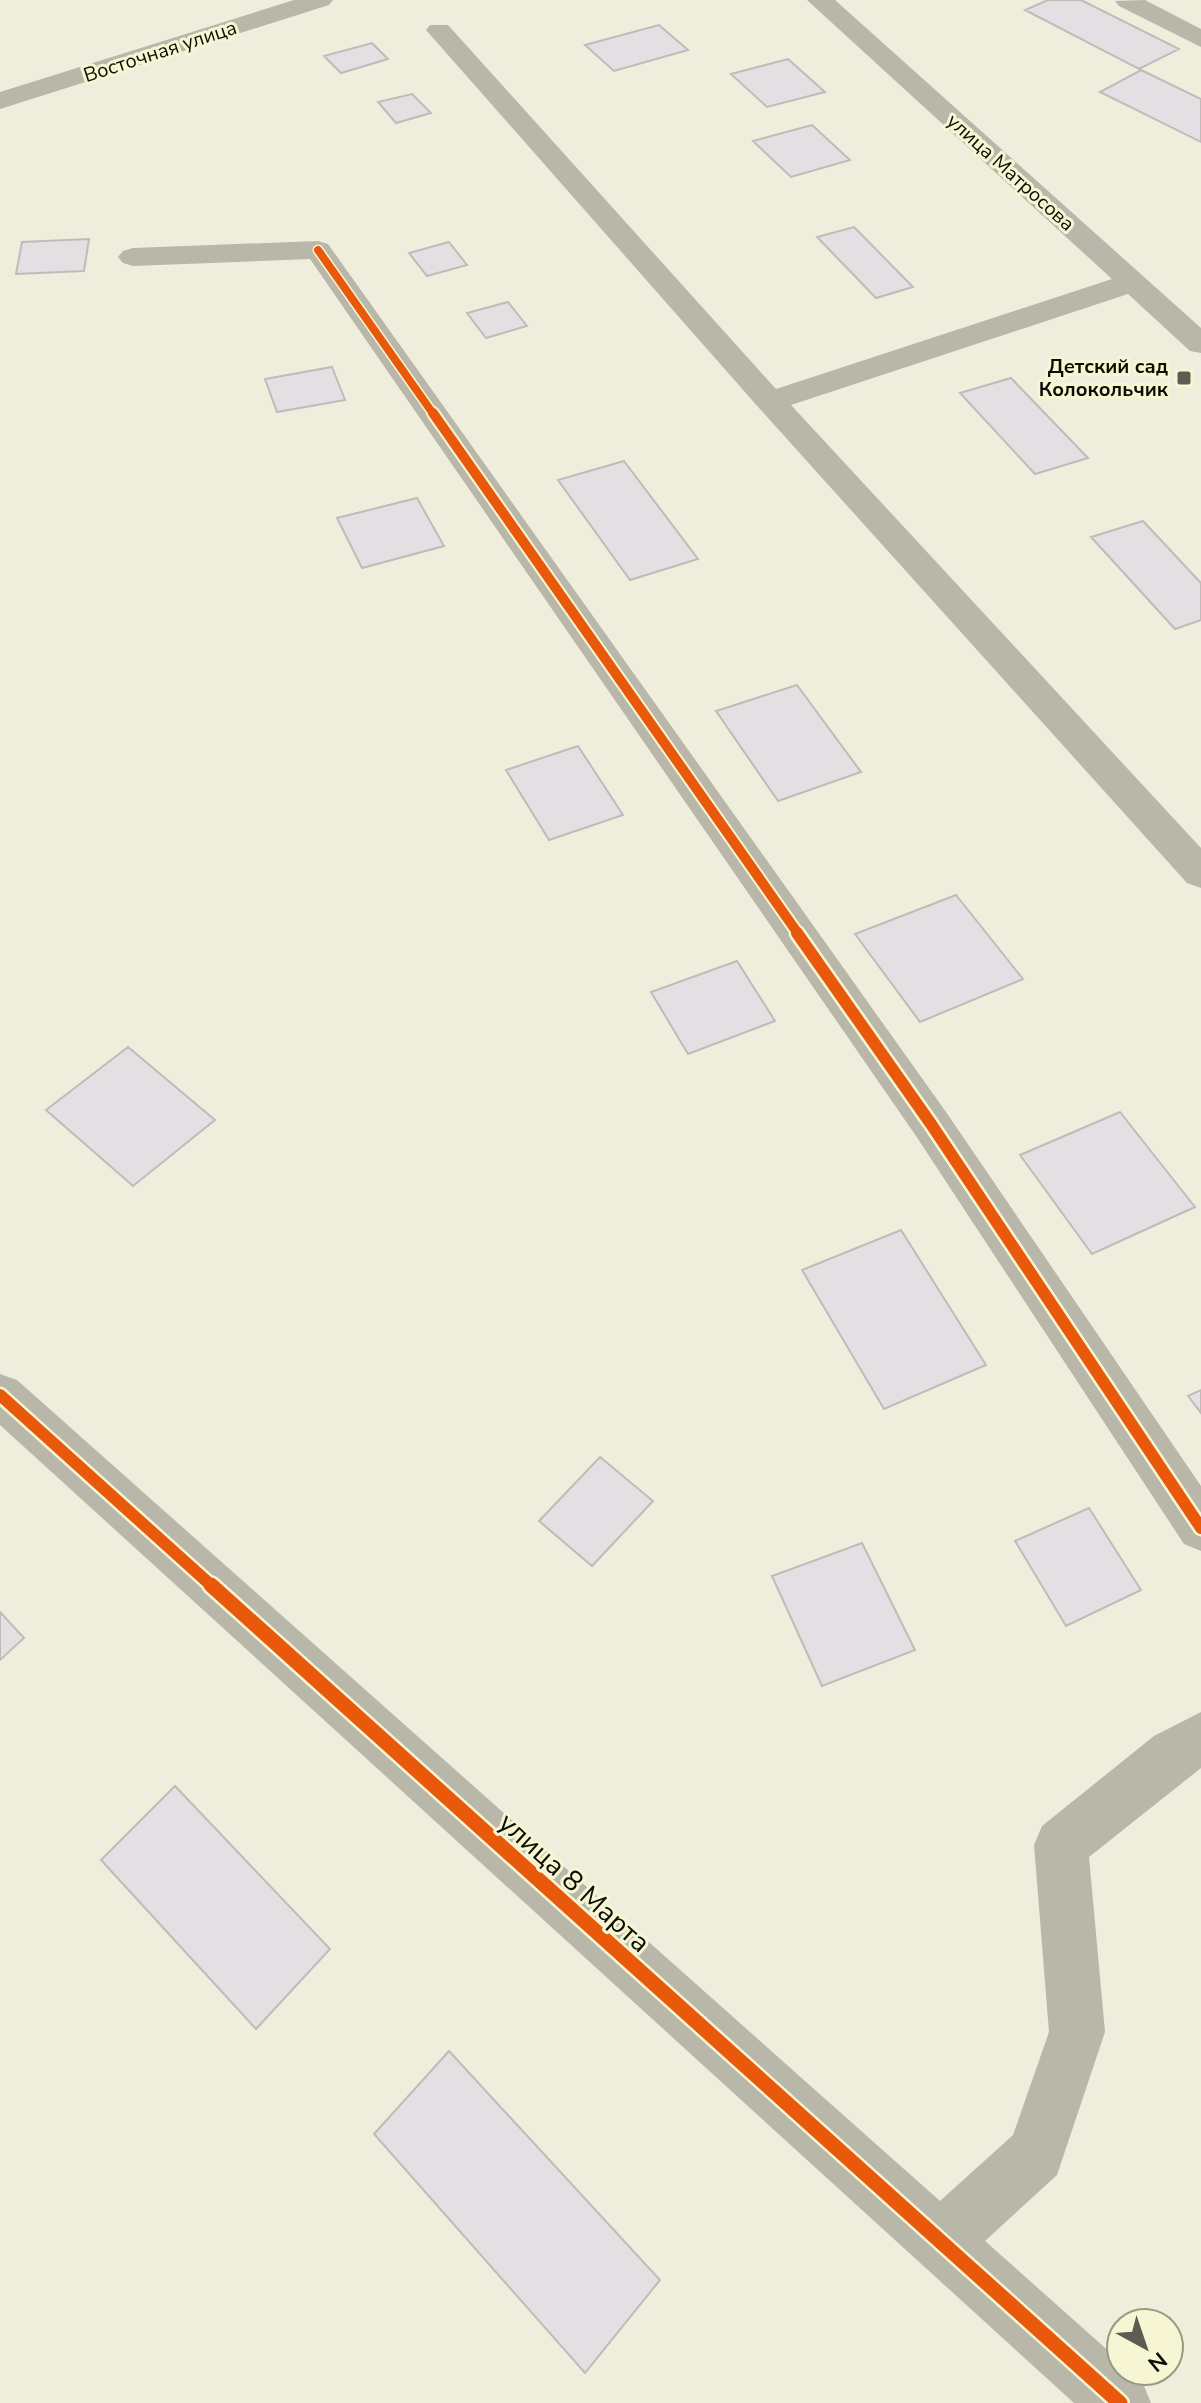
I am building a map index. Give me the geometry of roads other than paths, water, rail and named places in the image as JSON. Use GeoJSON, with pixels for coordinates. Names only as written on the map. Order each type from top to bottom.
{"type":"FeatureCollection","features":[{"type":"Feature","properties":{"kind":"street","name":"Восточная улица"},"geometry":{"type":"LineString","coordinates":[[0,101],[320,0]]}},
{"type":"Feature","properties":{"kind":"street","name":"улица Матросова"},"geometry":{"type":"LineString","coordinates":[[820,0],[1201,344]]}},
{"type":"Feature","properties":{"kind":"street"},"geometry":{"type":"LineString","coordinates":[[1128,1],[1201,39]]}},
{"type":"Feature","properties":{"kind":"street"},"geometry":{"type":"LineString","coordinates":[[439,30],[770,401],[1201,873]]}},
{"type":"Feature","properties":{"kind":"street"},"geometry":{"type":"LineString","coordinates":[[133,257],[318,250],[931,1124],[1201,1528]]}},
{"type":"Feature","properties":{"kind":"street"},"geometry":{"type":"LineString","coordinates":[[770,401],[1133,282]]}},
{"type":"Feature","properties":{"kind":"street","name":"улица 8 Марта"},"geometry":{"type":"LineString","coordinates":[[0,1395],[1120,2403]]}},
{"type":"Feature","properties":{"kind":"street"},"geometry":{"type":"LineString","coordinates":[[939,2243],[1036,2154],[1077,2032],[1061,1845],[1173,1755],[1201,1738]]}},
{"type":"Feature","properties":{"kind":"place","name":"Детский сад Колокольчик"},"geometry":{"type":"Point","coordinates":[1184,378]}}]}
